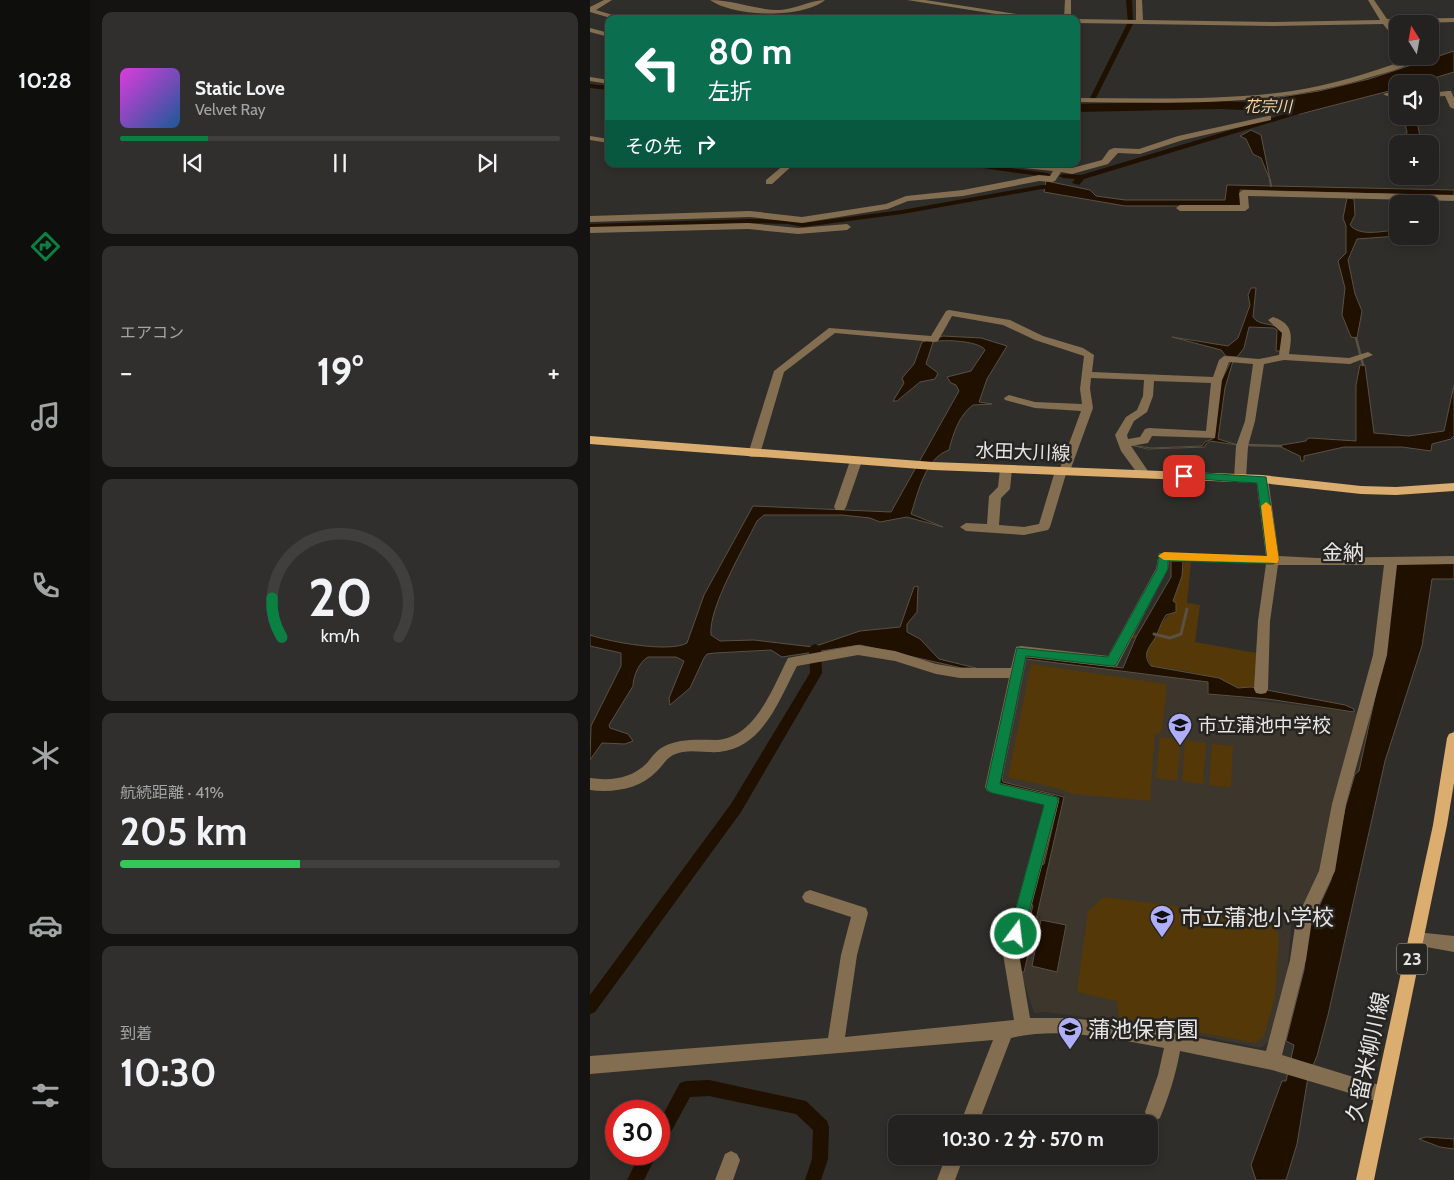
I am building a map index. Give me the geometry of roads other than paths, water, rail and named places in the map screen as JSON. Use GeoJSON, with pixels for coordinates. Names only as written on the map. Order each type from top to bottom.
{"type":"FeatureCollection","features":[{"type":"Feature","properties":{"kind":"main road","name":"水田大川線"},"geometry":{"type":"LineString","coordinates":[[590,440],[754,454],[933,466],[1262,479],[1396,491],[1454,487]]}},
{"type":"Feature","properties":{"kind":"main road","name":"久留米柳川線"},"geometry":{"type":"LineString","coordinates":[[1365,1180],[1440,825],[1454,738]]}},
{"type":"Feature","properties":{"kind":"street"},"geometry":{"type":"LineString","coordinates":[[590,10],[609,0]]}},
{"type":"Feature","properties":{"kind":"street"},"geometry":{"type":"LineString","coordinates":[[713,0],[734,7],[773,15]]}},
{"type":"Feature","properties":{"kind":"street"},"geometry":{"type":"LineString","coordinates":[[782,15],[811,7],[822,0]]}},
{"type":"Feature","properties":{"kind":"street"},"geometry":{"type":"LineString","coordinates":[[910,0],[1017,15]]}},
{"type":"Feature","properties":{"kind":"street"},"geometry":{"type":"LineString","coordinates":[[1067,15],[1068,0]]}},
{"type":"Feature","properties":{"kind":"street"},"geometry":{"type":"LineString","coordinates":[[1139,0],[1140,22]]}},
{"type":"Feature","properties":{"kind":"street"},"geometry":{"type":"LineString","coordinates":[[1371,0],[1389,28]]}},
{"type":"Feature","properties":{"kind":"street"},"geometry":{"type":"LineString","coordinates":[[590,10],[606,15]]}},
{"type":"Feature","properties":{"kind":"street"},"geometry":{"type":"LineString","coordinates":[[590,21],[602,14]]}},
{"type":"Feature","properties":{"kind":"street"},"geometry":{"type":"LineString","coordinates":[[1080,21],[1274,24],[1454,20]]}},
{"type":"Feature","properties":{"kind":"street"},"geometry":{"type":"LineString","coordinates":[[590,30],[605,34]]}},
{"type":"Feature","properties":{"kind":"street"},"geometry":{"type":"LineString","coordinates":[[1080,100],[1248,98],[1294,93],[1336,85],[1390,65]]}},
{"type":"Feature","properties":{"kind":"street"},"geometry":{"type":"LineString","coordinates":[[590,79],[605,81]]}},
{"type":"Feature","properties":{"kind":"street"},"geometry":{"type":"LineString","coordinates":[[1439,94],[1448,93],[1454,107]]}},
{"type":"Feature","properties":{"kind":"street"},"geometry":{"type":"LineString","coordinates":[[1032,167],[1072,171],[1105,162],[1112,152],[1117,150],[1140,152],[1181,138],[1268,118]]}},
{"type":"Feature","properties":{"kind":"street"},"geometry":{"type":"LineString","coordinates":[[590,138],[605,140]]}},
{"type":"Feature","properties":{"kind":"street"},"geometry":{"type":"LineString","coordinates":[[770,182],[787,167]]}},
{"type":"Feature","properties":{"kind":"street"},"geometry":{"type":"LineString","coordinates":[[590,219],[750,214],[767,218],[809,219],[888,206],[906,200],[963,193],[1038,178],[1052,179],[1058,171]]}},
{"type":"Feature","properties":{"kind":"street"},"geometry":{"type":"LineString","coordinates":[[1180,208],[1245,208],[1243,193],[1454,198]]}},
{"type":"Feature","properties":{"kind":"street"},"geometry":{"type":"LineString","coordinates":[[590,230],[748,226],[798,231],[847,227]]}},
{"type":"Feature","properties":{"kind":"street"},"geometry":{"type":"LineString","coordinates":[[754,454],[779,371],[833,330],[934,339],[949,313],[1006,322],[1039,338],[1087,354],[1090,357],[1084,389],[1088,408],[1063,471],[1044,527],[1024,531],[966,527]]}},
{"type":"Feature","properties":{"kind":"street"},"geometry":{"type":"LineString","coordinates":[[1273,320],[1284,328],[1287,333],[1284,357]]}},
{"type":"Feature","properties":{"kind":"street"},"geometry":{"type":"LineString","coordinates":[[1125,443],[1144,440],[1149,432],[1211,435],[1217,380],[1224,360],[1228,358],[1259,362],[1284,357],[1340,362],[1368,355]]}},
{"type":"Feature","properties":{"kind":"street"},"geometry":{"type":"LineString","coordinates":[[1240,478],[1242,446],[1250,421],[1259,362]]}},
{"type":"Feature","properties":{"kind":"street"},"geometry":{"type":"LineString","coordinates":[[1086,375],[1149,379],[1217,380]]}},
{"type":"Feature","properties":{"kind":"street"},"geometry":{"type":"LineString","coordinates":[[1144,474],[1127,451],[1121,435],[1130,419],[1142,412],[1148,396],[1149,379]]}},
{"type":"Feature","properties":{"kind":"street"},"geometry":{"type":"LineString","coordinates":[[1009,398],[1035,405],[1088,408]]}},
{"type":"Feature","properties":{"kind":"street"},"geometry":{"type":"LineString","coordinates":[[840,507],[856,461]]}},
{"type":"Feature","properties":{"kind":"street"},"geometry":{"type":"LineString","coordinates":[[993,529],[995,496],[1004,489],[1006,469]]}},
{"type":"Feature","properties":{"kind":"street"},"geometry":{"type":"LineString","coordinates":[[1261,688],[1264,621],[1273,560],[1262,479]]}},
{"type":"Feature","properties":{"kind":"street"},"geometry":{"type":"LineString","coordinates":[[1023,1025],[1011,954],[1052,801],[992,788],[1021,651],[1112,662],[1162,569],[1162,556],[1317,562],[1454,560]]}},
{"type":"Feature","properties":{"kind":"street"},"geometry":{"type":"LineString","coordinates":[[1279,1063],[1304,920],[1327,871],[1339,804],[1380,655],[1391,560]]}},
{"type":"Feature","properties":{"kind":"street"},"geometry":{"type":"LineString","coordinates":[[590,784],[607,787],[628,783],[641,776],[666,752],[682,746],[728,746],[742,741],[755,729],[793,662],[858,650],[895,656],[936,669],[960,673],[1015,673]]}},
{"type":"Feature","properties":{"kind":"street"},"geometry":{"type":"LineString","coordinates":[[810,897],[860,913],[849,955],[835,1046]]}},
{"type":"Feature","properties":{"kind":"street"},"geometry":{"type":"LineString","coordinates":[[1416,939],[1454,944]]}},
{"type":"Feature","properties":{"kind":"street"},"geometry":{"type":"LineString","coordinates":[[590,1065],[835,1046],[1004,1030],[1023,1025],[1047,1023],[1174,1041],[1279,1063],[1383,1094]]}},
{"type":"Feature","properties":{"kind":"street"},"geometry":{"type":"LineString","coordinates":[[973,1115],[1000,1046],[1004,1030]]}},
{"type":"Feature","properties":{"kind":"street"},"geometry":{"type":"LineString","coordinates":[[1154,1112],[1167,1075],[1174,1041]]}},
{"type":"Feature","properties":{"kind":"street"},"geometry":{"type":"LineString","coordinates":[[724,1180],[731,1160]]}},
{"type":"Feature","properties":{"kind":"street"},"geometry":{"type":"LineString","coordinates":[[946,1180],[952,1165]]}},
{"type":"Feature","properties":{"kind":"water"},"geometry":{"type":"Polygon","coordinates":[[[1454,51],[1454,72],[1439,76],[1389,75],[1389,91],[1300,114],[1264,109],[1262,104],[1281,97],[1319,91],[1369,79],[1412,65],[1439,65],[1439,56],[1454,51]]]}},
{"type":"Feature","properties":{"kind":"water"},"geometry":{"type":"Polygon","coordinates":[[[1405,125],[1418,125],[1420,135],[1406,135],[1405,125]]]}},
{"type":"Feature","properties":{"kind":"water"},"geometry":{"type":"Polygon","coordinates":[[[1251,130],[1261,135],[1270,180],[1261,158],[1253,154],[1246,139],[1240,136],[1251,130]]]}},
{"type":"Feature","properties":{"kind":"water"},"geometry":{"type":"Polygon","coordinates":[[[1046,181],[1090,190],[1096,196],[1125,200],[1225,200],[1227,185],[1454,190],[1454,196],[1240,190],[1241,206],[1125,206],[1044,192],[1046,181]]]}},
{"type":"Feature","properties":{"kind":"water"},"geometry":{"type":"Polygon","coordinates":[[[1347,198],[1354,199],[1355,215],[1350,225],[1354,229],[1365,232],[1389,231],[1389,237],[1357,239],[1348,260],[1355,294],[1362,311],[1357,338],[1351,337],[1342,315],[1345,288],[1338,261],[1346,253],[1346,226],[1343,218],[1347,198]]]}},
{"type":"Feature","properties":{"kind":"water"},"geometry":{"type":"Polygon","coordinates":[[[1251,288],[1256,288],[1253,317],[1260,322],[1280,329],[1284,333],[1281,351],[1276,351],[1277,330],[1274,328],[1249,327],[1244,348],[1237,357],[1226,356],[1221,350],[1172,337],[1228,346],[1238,338],[1250,305],[1248,295],[1251,288]]]}},
{"type":"Feature","properties":{"kind":"water"},"geometry":{"type":"Polygon","coordinates":[[[943,336],[981,338],[1007,346],[987,379],[979,402],[992,404],[973,405],[968,409],[957,425],[949,450],[934,460],[928,468],[920,487],[911,514],[943,527],[907,517],[880,522],[870,518],[842,515],[764,515],[757,521],[721,594],[715,610],[711,635],[720,641],[754,640],[813,647],[860,631],[900,627],[914,587],[918,586],[917,612],[907,624],[907,632],[920,639],[939,659],[976,668],[962,668],[860,645],[782,657],[771,650],[715,653],[707,654],[690,688],[670,705],[669,698],[684,661],[676,657],[648,657],[639,666],[635,674],[633,686],[609,725],[610,728],[628,734],[633,741],[625,744],[602,743],[590,760],[591,726],[621,666],[621,653],[590,646],[590,635],[611,641],[654,647],[679,646],[687,643],[704,595],[753,506],[891,512],[959,391],[956,385],[951,383],[947,377],[971,371],[985,350],[982,347],[969,343],[953,341],[933,342],[926,364],[938,373],[935,379],[920,382],[897,401],[893,401],[904,383],[902,378],[914,364],[922,342],[943,336]]]}},
{"type":"Feature","properties":{"kind":"water"},"geometry":{"type":"Polygon","coordinates":[[[1231,361],[1233,361],[1225,388],[1218,439],[1238,445],[1210,441],[1205,447],[1148,449],[1130,445],[1151,448],[1202,446],[1205,442],[1214,438],[1220,383],[1231,361]]]}},
{"type":"Feature","properties":{"kind":"water"},"geometry":{"type":"Polygon","coordinates":[[[1360,365],[1365,365],[1374,433],[1409,436],[1444,431],[1454,385],[1454,436],[1451,439],[1432,444],[1431,451],[1402,447],[1344,447],[1304,456],[1304,461],[1301,461],[1300,456],[1281,447],[1282,445],[1306,441],[1310,438],[1356,441],[1356,385],[1360,365]]]}},
{"type":"Feature","properties":{"kind":"water"},"geometry":{"type":"Polygon","coordinates":[[[1171,561],[1183,561],[1182,576],[1173,601],[1176,603],[1176,612],[1166,615],[1148,649],[1147,657],[1151,666],[1219,678],[1238,688],[1251,687],[1345,705],[1354,709],[1354,712],[1268,699],[1208,694],[1208,682],[1026,659],[1002,779],[1003,782],[1064,797],[1024,972],[1021,972],[1018,959],[1033,906],[1030,901],[1038,866],[1044,864],[1059,798],[999,784],[1023,659],[1028,657],[1123,668],[1136,637],[1171,577],[1171,561]]]}},
{"type":"Feature","properties":{"kind":"water"},"geometry":{"type":"Polygon","coordinates":[[[1396,563],[1454,563],[1454,579],[1432,579],[1422,646],[1385,761],[1328,1015],[1317,1056],[1308,1077],[1297,1144],[1286,1180],[1256,1180],[1251,1165],[1282,1081],[1286,1081],[1294,1045],[1286,1041],[1304,970],[1307,933],[1331,880],[1345,808],[1355,774],[1359,771],[1384,655],[1396,563]]]}},
{"type":"Feature","properties":{"kind":"water"},"geometry":{"type":"Polygon","coordinates":[[[1041,920],[1066,925],[1057,972],[1032,966],[1041,920]]]}},
{"type":"Feature","properties":{"kind":"water"},"geometry":{"type":"Polygon","coordinates":[[[1426,1137],[1454,1139],[1454,1149],[1440,1147],[1419,1139],[1426,1137]]]}},
{"type":"Feature","properties":{"kind":"waterway"},"geometry":{"type":"LineString","coordinates":[[1129,0],[1130,21]]}},
{"type":"Feature","properties":{"kind":"waterway"},"geometry":{"type":"LineString","coordinates":[[1093,98],[1130,24]]}},
{"type":"Feature","properties":{"kind":"waterway"},"geometry":{"type":"LineString","coordinates":[[590,86],[605,88]]}},
{"type":"Feature","properties":{"kind":"waterway","name":"花宗川"},"geometry":{"type":"LineString","coordinates":[[1080,108],[1220,105],[1288,108]]}},
{"type":"Feature","properties":{"kind":"waterway"},"geometry":{"type":"LineString","coordinates":[[1081,177],[1311,109]]}},
{"type":"Feature","properties":{"kind":"waterway"},"geometry":{"type":"LineString","coordinates":[[990,167],[1047,175]]}},
{"type":"Feature","properties":{"kind":"waterway"},"geometry":{"type":"LineString","coordinates":[[1063,176],[1081,177]]}},
{"type":"Feature","properties":{"kind":"waterway"},"geometry":{"type":"LineString","coordinates":[[1076,183],[1081,177]]}},
{"type":"Feature","properties":{"kind":"waterway"},"geometry":{"type":"LineString","coordinates":[[1270,180],[1271,186]]}},
{"type":"Feature","properties":{"kind":"waterway"},"geometry":{"type":"LineString","coordinates":[[590,226],[750,221],[788,222],[803,225],[902,212],[1042,187],[1059,187]]}},
{"type":"Feature","properties":{"kind":"waterway"},"geometry":{"type":"LineString","coordinates":[[1356,338],[1363,365]]}},
{"type":"Feature","properties":{"kind":"waterway"},"geometry":{"type":"LineString","coordinates":[[1246,445],[1281,446]]}},
{"type":"Feature","properties":{"kind":"waterway"},"geometry":{"type":"LineString","coordinates":[[1154,634],[1170,638],[1181,634],[1187,609]]}},
{"type":"Feature","properties":{"kind":"waterway"},"geometry":{"type":"LineString","coordinates":[[590,1007],[736,808],[816,673],[815,649]]}},
{"type":"Feature","properties":{"kind":"waterway"},"geometry":{"type":"LineString","coordinates":[[670,1117],[686,1089],[709,1088],[800,1107],[821,1127],[820,1159],[813,1180]]}},
{"type":"Feature","properties":{"kind":"waterway"},"geometry":{"type":"LineString","coordinates":[[635,1180],[643,1165]]}},
{"type":"Feature","properties":{"kind":"place","name":"市立蒲池中学校"},"geometry":{"type":"Point","coordinates":[1180,746]}},
{"type":"Feature","properties":{"kind":"place","name":"市立蒲池小学校"},"geometry":{"type":"Point","coordinates":[1162,938]}},
{"type":"Feature","properties":{"kind":"place","name":"蒲池保育園"},"geometry":{"type":"Point","coordinates":[1070,1050]}},
{"type":"Feature","properties":{"kind":"district","name":"金納"},"geometry":{"type":"Point","coordinates":[1343,552]}}]}
